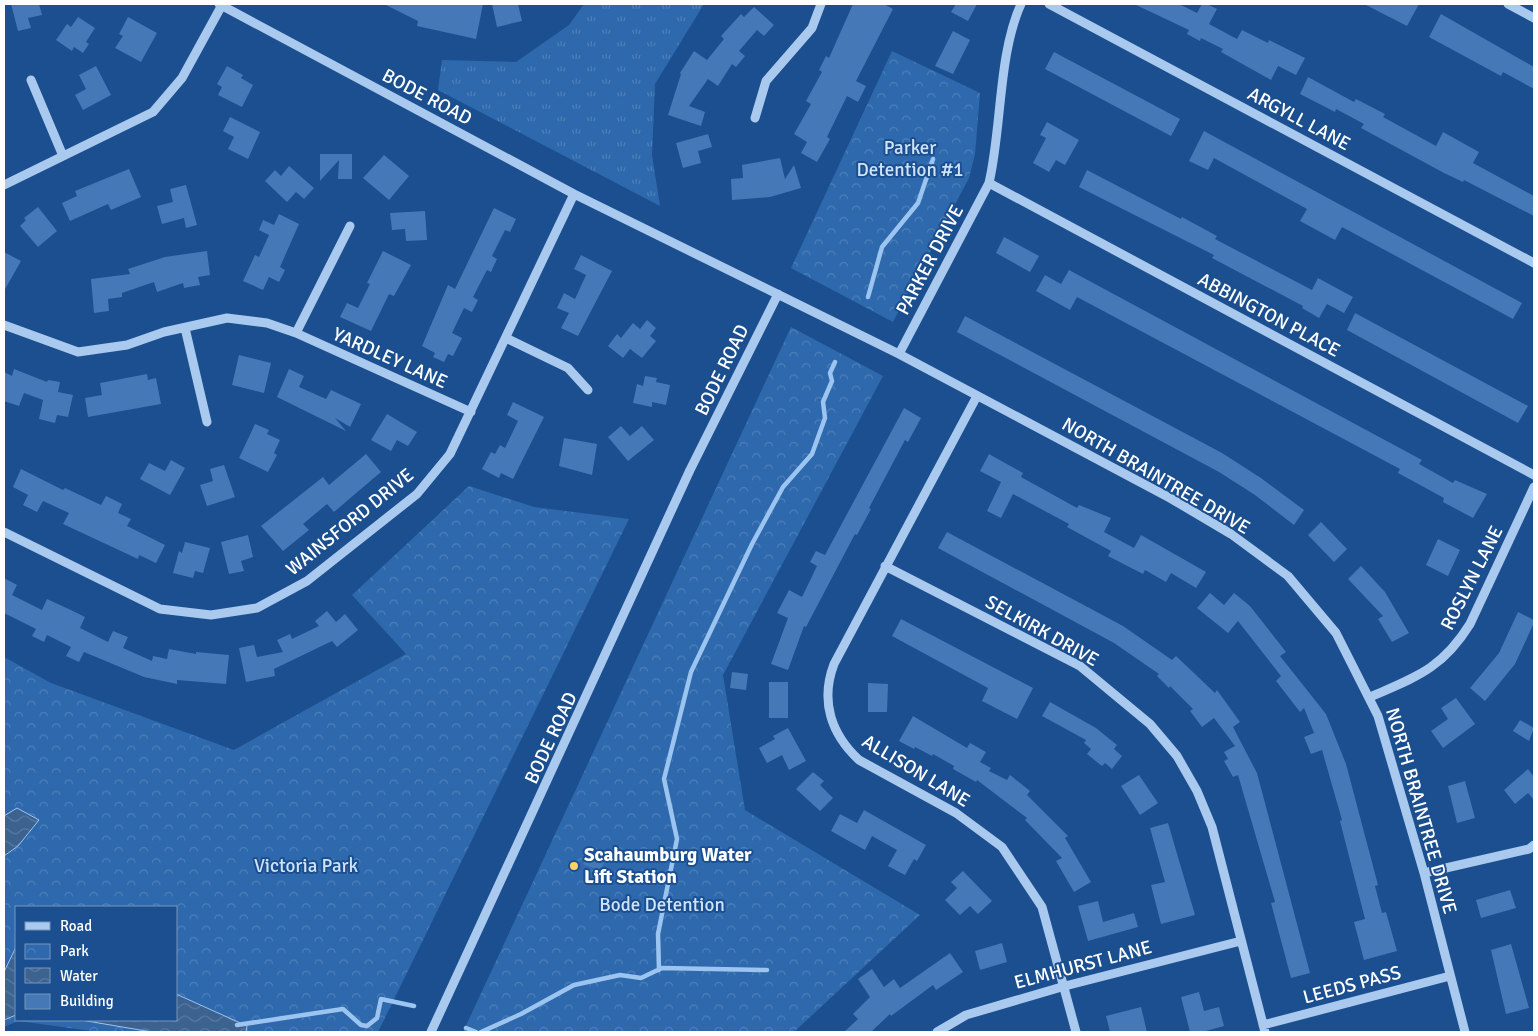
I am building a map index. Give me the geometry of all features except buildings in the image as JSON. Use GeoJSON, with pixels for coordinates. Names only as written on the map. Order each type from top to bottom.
{"type":"FeatureCollection","features":[{"type":"Feature","properties":{"kind":"street"},"geometry":{"type":"LineString","coordinates":[[4,186],[153,112],[182,78],[220,4]]}},
{"type":"Feature","properties":{"kind":"street","name":"BODE ROAD"},"geometry":{"type":"LineString","coordinates":[[220,4],[574,194],[778,294],[690,470],[431,1032]]}},
{"type":"Feature","properties":{"kind":"street"},"geometry":{"type":"LineString","coordinates":[[754,118],[766,81],[812,28],[821,4]]}},
{"type":"Feature","properties":{"kind":"street","name":"PARKER DRIVE"},"geometry":{"type":"LineString","coordinates":[[899,354],[989,183],[1010,36],[1021,4]]}},
{"type":"Feature","properties":{"kind":"street","name":"ARGYLL LANE"},"geometry":{"type":"LineString","coordinates":[[1049,4],[1534,263]]}},
{"type":"Feature","properties":{"kind":"street"},"geometry":{"type":"LineString","coordinates":[[1508,4],[1534,18]]}},
{"type":"Feature","properties":{"kind":"street"},"geometry":{"type":"LineString","coordinates":[[31,80],[63,156]]}},
{"type":"Feature","properties":{"kind":"street","name":"ABBINGTON PLACE"},"geometry":{"type":"LineString","coordinates":[[989,183],[1534,475]]}},
{"type":"Feature","properties":{"kind":"street","name":"WAINSFORD DRIVE"},"geometry":{"type":"LineString","coordinates":[[4,532],[160,610],[211,615],[257,608],[307,581],[417,494],[450,454],[574,194]]}},
{"type":"Feature","properties":{"kind":"street"},"geometry":{"type":"LineString","coordinates":[[296,333],[350,226]]}},
{"type":"Feature","properties":{"kind":"street","name":"NORTH BRAINTREE DRIVE"},"geometry":{"type":"LineString","coordinates":[[778,294],[899,354],[1170,498],[1231,534],[1288,576],[1336,634],[1370,697],[1386,737],[1424,872],[1465,1032]]}},
{"type":"Feature","properties":{"kind":"street","name":"YARDLEY LANE"},"geometry":{"type":"LineString","coordinates":[[4,325],[78,352],[127,345],[227,318],[267,323],[296,333],[471,412]]}},
{"type":"Feature","properties":{"kind":"street"},"geometry":{"type":"LineString","coordinates":[[185,328],[207,422]]}},
{"type":"Feature","properties":{"kind":"street"},"geometry":{"type":"LineString","coordinates":[[506,338],[568,368],[588,390]]}},
{"type":"Feature","properties":{"kind":"street","name":"ALLISON LANE"},"geometry":{"type":"LineString","coordinates":[[977,396],[843,646],[830,674],[827,697],[829,715],[845,748],[858,760],[956,813],[1002,848],[1042,908],[1065,986],[1076,1032]]}},
{"type":"Feature","properties":{"kind":"street","name":"ROSLYN LANE"},"geometry":{"type":"LineString","coordinates":[[1370,697],[1432,667],[1449,653],[1460,639],[1470,624],[1534,487]]}},
{"type":"Feature","properties":{"kind":"street","name":"SELKIRK DRIVE"},"geometry":{"type":"LineString","coordinates":[[886,566],[1080,666],[1150,724],[1176,756],[1197,791],[1212,827],[1264,1029]]}},
{"type":"Feature","properties":{"kind":"street"},"geometry":{"type":"LineString","coordinates":[[1424,872],[1529,849],[1534,845]]}},
{"type":"Feature","properties":{"kind":"street","name":"ELMHURST LANE"},"geometry":{"type":"LineString","coordinates":[[937,1032],[966,1015],[1065,986],[1241,941]]}},
{"type":"Feature","properties":{"kind":"street","name":"LEEDS PASS"},"geometry":{"type":"LineString","coordinates":[[1264,1029],[1450,976]]}},
{"type":"Feature","properties":{"kind":"green space"},"geometry":{"type":"Polygon","coordinates":[[[584,4],[704,4],[655,84],[652,155],[660,206],[438,90],[442,60],[516,62],[569,25],[584,4]]]}},
{"type":"Feature","properties":{"kind":"green space","name":"Parker Detention #1"},"geometry":{"type":"Polygon","coordinates":[[[892,51],[980,93],[975,154],[969,178],[893,322],[791,268],[892,51]]]}},
{"type":"Feature","properties":{"kind":"green space","name":"Bode Detention"},"geometry":{"type":"Polygon","coordinates":[[[791,327],[883,376],[723,675],[745,810],[920,915],[794,1032],[463,1032],[791,327]]]}},
{"type":"Feature","properties":{"kind":"green space","name":"Victoria Park"},"geometry":{"type":"Polygon","coordinates":[[[469,486],[534,507],[629,519],[378,1032],[99,1032],[18,1021],[4,1027],[4,657],[51,683],[234,750],[406,654],[352,595],[469,486]]]}},
{"type":"Feature","properties":{"kind":"water"},"geometry":{"type":"Polygon","coordinates":[[[17,808],[39,820],[18,846],[4,856],[4,816],[17,808]]]}},
{"type":"Feature","properties":{"kind":"water"},"geometry":{"type":"Polygon","coordinates":[[[15,949],[15,1015],[4,1020],[4,972],[15,949]]]}},
{"type":"Feature","properties":{"kind":"water"},"geometry":{"type":"Polygon","coordinates":[[[178,995],[247,1026],[246,1032],[152,1032],[87,1021],[178,1021],[178,995]]]}},
{"type":"Feature","properties":{"kind":"waterway"},"geometry":{"type":"LineString","coordinates":[[868,297],[882,247],[918,203],[933,159]]}},
{"type":"Feature","properties":{"kind":"waterway"},"geometry":{"type":"LineString","coordinates":[[659,970],[658,934],[677,839],[664,779],[691,672],[752,544],[783,487],[812,454],[825,418],[823,402],[832,381],[830,373],[835,362]]}},
{"type":"Feature","properties":{"kind":"waterway"},"geometry":{"type":"LineString","coordinates":[[481,1032],[521,1014],[574,985],[620,975],[641,978],[662,968],[767,970]]}},
{"type":"Feature","properties":{"kind":"waterway"},"geometry":{"type":"LineString","coordinates":[[237,1025],[343,1009],[361,1025],[367,1026],[377,1018],[381,999],[414,1006]]}},
{"type":"Feature","properties":{"kind":"waterway"},"geometry":{"type":"LineString","coordinates":[[466,1028],[476,1032]]}},
{"type":"Feature","properties":{"kind":"place","name":"Scahaumburg Water Lift Station"},"geometry":{"type":"Point","coordinates":[574,866]}}]}
